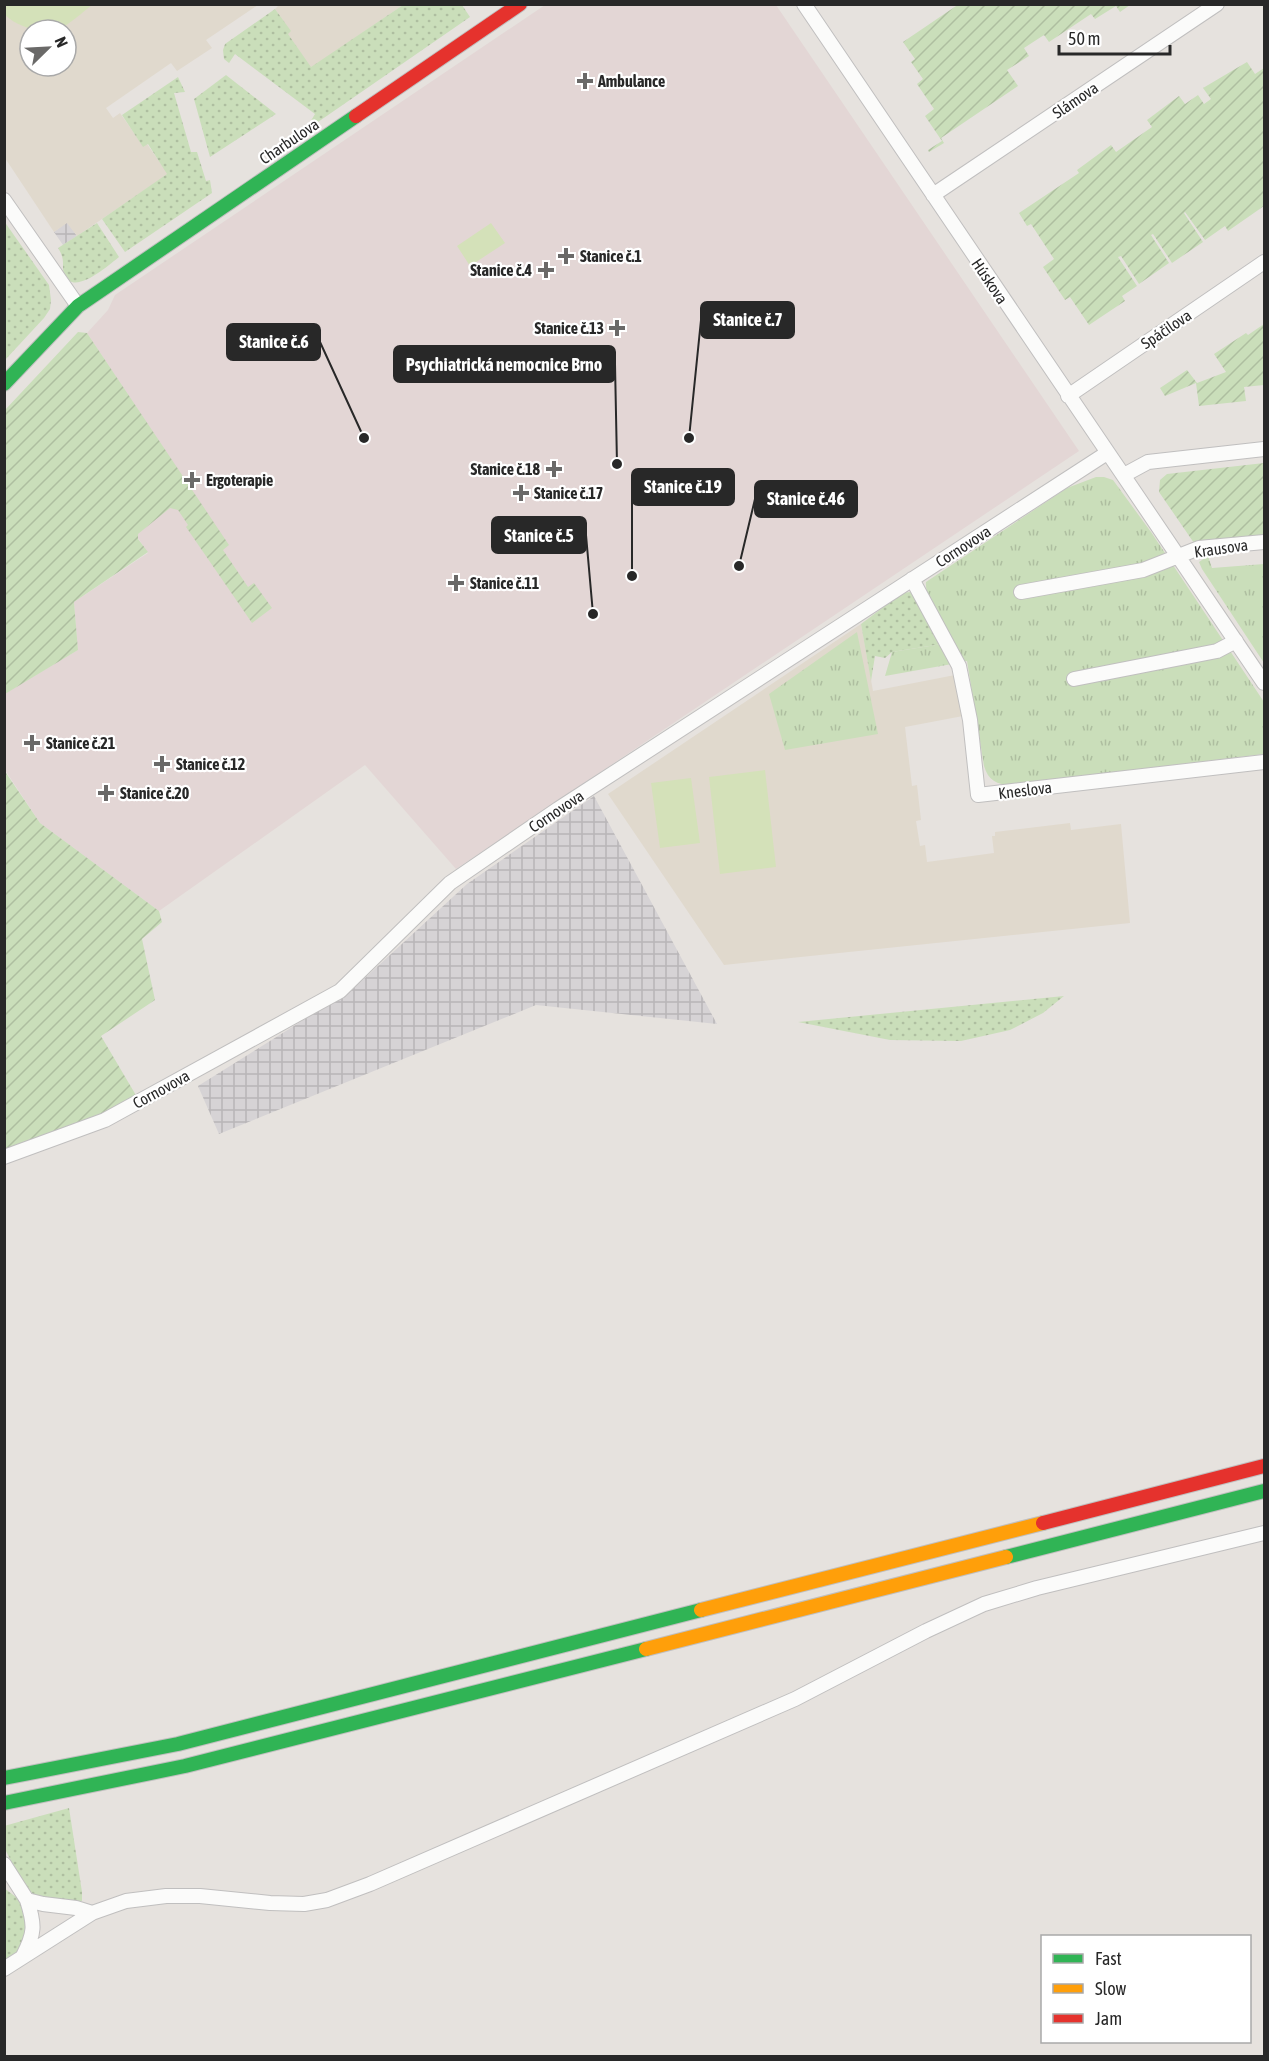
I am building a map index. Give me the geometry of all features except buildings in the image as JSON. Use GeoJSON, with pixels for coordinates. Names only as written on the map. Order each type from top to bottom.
{"type":"FeatureCollection","features":[{"type":"Feature","properties":{"kind":"main road","name":"Charbulova"},"geometry":{"type":"LineString","coordinates":[[4,384],[78,306],[520,4]]}},
{"type":"Feature","properties":{"kind":"main road"},"geometry":{"type":"LineString","coordinates":[[4,1778],[190,1741],[1264,1466]]}},
{"type":"Feature","properties":{"kind":"main road"},"geometry":{"type":"LineString","coordinates":[[4,1803],[185,1766],[1264,1491]]}},
{"type":"Feature","properties":{"kind":"street","name":"Húskova"},"geometry":{"type":"LineString","coordinates":[[804,4],[1264,683]]}},
{"type":"Feature","properties":{"kind":"street","name":"Slámova"},"geometry":{"type":"LineString","coordinates":[[933,195],[1217,4]]}},
{"type":"Feature","properties":{"kind":"street"},"geometry":{"type":"LineString","coordinates":[[4,200],[78,306]]}},
{"type":"Feature","properties":{"kind":"street","name":"Spáčilova"},"geometry":{"type":"LineString","coordinates":[[1068,396],[1264,262]]}},
{"type":"Feature","properties":{"kind":"street"},"geometry":{"type":"LineString","coordinates":[[1124,475],[1148,462],[1264,449]]}},
{"type":"Feature","properties":{"kind":"street","name":"Cornovova"},"geometry":{"type":"LineString","coordinates":[[4,1157],[105,1120],[340,991],[450,883],[566,804],[1107,453]]}},
{"type":"Feature","properties":{"kind":"street","name":"Krausova"},"geometry":{"type":"LineString","coordinates":[[1179,556],[1199,548],[1264,542]]}},
{"type":"Feature","properties":{"kind":"street"},"geometry":{"type":"LineString","coordinates":[[1021,592],[1143,570],[1179,556]]}},
{"type":"Feature","properties":{"kind":"street","name":"Kneslova"},"geometry":{"type":"LineString","coordinates":[[912,579],[959,666],[970,720],[978,795],[1264,762]]}},
{"type":"Feature","properties":{"kind":"street"},"geometry":{"type":"LineString","coordinates":[[1074,679],[1217,651],[1236,640]]}},
{"type":"Feature","properties":{"kind":"street"},"geometry":{"type":"LineString","coordinates":[[4,1969],[92,1913],[126,1901],[166,1896],[200,1896],[287,1904],[316,1903],[335,1898],[795,1699],[926,1631],[984,1604],[1037,1588],[1264,1533]]}},
{"type":"Feature","properties":{"kind":"street"},"geometry":{"type":"LineString","coordinates":[[4,1864],[27,1900],[32,1917],[32,1938],[22,1958]]}},
{"type":"Feature","properties":{"kind":"street"},"geometry":{"type":"LineString","coordinates":[[27,1900],[92,1913]]}},
{"type":"Feature","properties":{"kind":"shaded area"},"geometry":{"type":"Polygon","coordinates":[[[280,4],[403,5],[311,68],[287,33],[290,31],[275,9],[280,4]]]}},
{"type":"Feature","properties":{"kind":"shaded area"},"geometry":{"type":"Polygon","coordinates":[[[4,5],[258,5],[206,40],[212,48],[177,71],[171,63],[106,108],[113,118],[120,113],[143,146],[147,144],[168,174],[77,236],[67,223],[54,232],[5,158],[4,5]]]}},
{"type":"Feature","properties":{"kind":"shaded area"},"geometry":{"type":"Polygon","coordinates":[[[545,5],[776,5],[1079,451],[456,869],[365,765],[159,911],[40,823],[5,770],[4,694],[78,650],[74,602],[148,553],[138,538],[138,534],[183,477],[87,333],[108,310],[115,295],[545,5]]]}},
{"type":"Feature","properties":{"kind":"shaded area"},"geometry":{"type":"Polygon","coordinates":[[[67,222],[77,236],[63,245],[54,232],[67,222]]]}},
{"type":"Feature","properties":{"kind":"shaded area"},"geometry":{"type":"Polygon","coordinates":[[[861,624],[873,691],[955,675],[963,716],[905,727],[912,786],[917,785],[921,820],[916,821],[920,846],[925,845],[927,862],[994,853],[992,836],[995,836],[995,832],[1070,823],[1071,830],[1121,824],[1130,923],[724,965],[608,794],[861,624]]]}},
{"type":"Feature","properties":{"kind":"shaded area"},"geometry":{"type":"Polygon","coordinates":[[[594,796],[717,1024],[536,1005],[219,1134],[198,1086],[353,989],[467,884],[594,796]]]}},
{"type":"Feature","properties":{"kind":"green space"},"geometry":{"type":"Polygon","coordinates":[[[5,4],[92,4],[76,18],[18,18],[18,23],[5,15],[5,4]]]}},
{"type":"Feature","properties":{"kind":"green space"},"geometry":{"type":"Polygon","coordinates":[[[959,4],[1130,5],[1120,12],[1116,6],[1095,19],[1091,14],[1049,42],[1044,35],[1024,48],[1029,56],[1007,70],[1018,86],[941,138],[944,143],[929,152],[928,150],[942,141],[925,116],[934,109],[917,84],[923,79],[911,62],[915,59],[903,42],[959,4]]]}},
{"type":"Feature","properties":{"kind":"green space"},"geometry":{"type":"Polygon","coordinates":[[[403,5],[462,5],[470,17],[318,122],[309,124],[315,114],[235,54],[229,63],[224,59],[225,44],[275,9],[291,31],[288,34],[311,67],[403,5]]]}},
{"type":"Feature","properties":{"kind":"green space"},"geometry":{"type":"Polygon","coordinates":[[[1247,62],[1255,74],[1264,68],[1264,206],[1228,231],[1225,226],[1205,240],[1185,212],[1203,242],[1172,263],[1153,234],[1151,235],[1169,263],[1139,284],[1121,256],[1118,257],[1137,286],[1122,296],[1125,301],[1089,325],[1070,297],[1065,300],[1043,267],[1054,259],[1031,224],[1027,226],[1019,213],[1079,173],[1077,170],[1111,145],[1116,152],[1152,127],[1147,120],[1179,96],[1185,104],[1198,95],[1204,104],[1211,99],[1203,88],[1247,62]]]}},
{"type":"Feature","properties":{"kind":"green space"},"geometry":{"type":"Polygon","coordinates":[[[226,75],[276,114],[210,157],[194,99],[226,75]]]}},
{"type":"Feature","properties":{"kind":"green space"},"geometry":{"type":"Polygon","coordinates":[[[178,77],[185,92],[174,93],[191,152],[197,152],[206,181],[210,180],[212,193],[125,252],[102,219],[167,174],[148,144],[143,147],[122,115],[178,77]]]}},
{"type":"Feature","properties":{"kind":"green space"},"geometry":{"type":"Polygon","coordinates":[[[4,221],[49,285],[51,300],[50,309],[44,318],[5,360],[4,221]]]}},
{"type":"Feature","properties":{"kind":"green space"},"geometry":{"type":"Polygon","coordinates":[[[97,223],[119,257],[84,281],[70,281],[65,276],[58,248],[97,223]]]}},
{"type":"Feature","properties":{"kind":"green space"},"geometry":{"type":"Polygon","coordinates":[[[491,223],[505,243],[470,266],[457,246],[491,223]]]}},
{"type":"Feature","properties":{"kind":"green space"},"geometry":{"type":"Polygon","coordinates":[[[1264,324],[1264,385],[1244,387],[1246,401],[1199,406],[1196,383],[1165,396],[1160,388],[1187,370],[1197,383],[1226,372],[1214,354],[1264,324]]]}},
{"type":"Feature","properties":{"kind":"green space"},"geometry":{"type":"Polygon","coordinates":[[[78,332],[87,333],[229,545],[223,550],[248,587],[254,583],[272,608],[252,623],[186,527],[188,525],[178,510],[170,508],[138,534],[138,539],[148,552],[74,602],[78,650],[5,694],[5,410],[78,332]]]}},
{"type":"Feature","properties":{"kind":"green space"},"geometry":{"type":"Polygon","coordinates":[[[1264,463],[1264,535],[1194,543],[1159,492],[1160,480],[1167,474],[1264,463]]]}},
{"type":"Feature","properties":{"kind":"green space"},"geometry":{"type":"Polygon","coordinates":[[[1096,477],[1113,480],[1151,532],[1264,702],[1264,754],[1011,785],[997,783],[988,775],[984,766],[967,661],[960,662],[945,634],[929,600],[926,582],[1067,488],[1096,477]]]}},
{"type":"Feature","properties":{"kind":"green space"},"geometry":{"type":"Polygon","coordinates":[[[1208,556],[1212,568],[1264,564],[1264,663],[1202,569],[1199,562],[1208,556]]]}},
{"type":"Feature","properties":{"kind":"green space"},"geometry":{"type":"Polygon","coordinates":[[[910,592],[915,595],[942,644],[892,652],[885,658],[875,656],[871,681],[861,624],[902,593],[910,592]]]}},
{"type":"Feature","properties":{"kind":"green space"},"geometry":{"type":"Polygon","coordinates":[[[857,632],[878,734],[785,750],[769,694],[857,632]]]}},
{"type":"Feature","properties":{"kind":"green space"},"geometry":{"type":"Polygon","coordinates":[[[942,644],[952,664],[885,676],[892,652],[942,644]]]}},
{"type":"Feature","properties":{"kind":"green space"},"geometry":{"type":"Polygon","coordinates":[[[4,770],[40,823],[159,911],[162,922],[142,939],[155,1000],[101,1036],[137,1097],[72,1126],[5,1149],[4,770]]]}},
{"type":"Feature","properties":{"kind":"green space"},"geometry":{"type":"Polygon","coordinates":[[[765,770],[776,867],[720,874],[709,777],[765,770]]]}},
{"type":"Feature","properties":{"kind":"green space"},"geometry":{"type":"Polygon","coordinates":[[[691,778],[700,843],[660,848],[651,783],[691,778]]]}},
{"type":"Feature","properties":{"kind":"green space"},"geometry":{"type":"Polygon","coordinates":[[[1064,996],[1043,1013],[1010,1030],[961,1041],[890,1040],[798,1022],[1064,996]]]}},
{"type":"Feature","properties":{"kind":"green space"},"geometry":{"type":"Polygon","coordinates":[[[69,1808],[82,1901],[41,1901],[18,1875],[6,1851],[4,1826],[69,1808]]]}},
{"type":"Feature","properties":{"kind":"green space"},"geometry":{"type":"Polygon","coordinates":[[[4,1888],[20,1900],[29,1925],[23,1948],[4,1969],[4,1888]]]}},
{"type":"Feature","properties":{"kind":"traffic: fast"},"geometry":{"type":"LineString","coordinates":[[4,384],[78,306],[356,116]]}},
{"type":"Feature","properties":{"kind":"traffic: fast"},"geometry":{"type":"LineString","coordinates":[[1006,1557],[1264,1491]]}},
{"type":"Feature","properties":{"kind":"traffic: fast"},"geometry":{"type":"LineString","coordinates":[[4,1778],[178,1744],[701,1610]]}},
{"type":"Feature","properties":{"kind":"traffic: fast"},"geometry":{"type":"LineString","coordinates":[[4,1803],[185,1766],[646,1649]]}},
{"type":"Feature","properties":{"kind":"traffic: slow"},"geometry":{"type":"LineString","coordinates":[[701,1610],[1043,1523]]}},
{"type":"Feature","properties":{"kind":"traffic: slow"},"geometry":{"type":"LineString","coordinates":[[646,1649],[1006,1557]]}},
{"type":"Feature","properties":{"kind":"traffic: jam"},"geometry":{"type":"LineString","coordinates":[[356,116],[520,4]]}},
{"type":"Feature","properties":{"kind":"traffic: jam"},"geometry":{"type":"LineString","coordinates":[[1043,1523],[1264,1466]]}},
{"type":"Feature","properties":{"kind":"place","name":"Ambulance"},"geometry":{"type":"Point","coordinates":[585,81]}},
{"type":"Feature","properties":{"kind":"place","name":"Stanice č.1"},"geometry":{"type":"Point","coordinates":[566,256]}},
{"type":"Feature","properties":{"kind":"place","name":"Stanice č.4"},"geometry":{"type":"Point","coordinates":[546,270]}},
{"type":"Feature","properties":{"kind":"place","name":"Stanice č.13"},"geometry":{"type":"Point","coordinates":[617,328]}},
{"type":"Feature","properties":{"kind":"place","name":"Stanice č.6"},"geometry":{"type":"Point","coordinates":[364,438]}},
{"type":"Feature","properties":{"kind":"place","name":"Stanice č.7"},"geometry":{"type":"Point","coordinates":[689,438]}},
{"type":"Feature","properties":{"kind":"place","name":"Psychiatrická nemocnice Brno"},"geometry":{"type":"Point","coordinates":[617,464]}},
{"type":"Feature","properties":{"kind":"place","name":"Stanice č.18"},"geometry":{"type":"Point","coordinates":[554,469]}},
{"type":"Feature","properties":{"kind":"place","name":"Ergoterapie"},"geometry":{"type":"Point","coordinates":[192,480]}},
{"type":"Feature","properties":{"kind":"place","name":"Stanice č.17"},"geometry":{"type":"Point","coordinates":[521,493]}},
{"type":"Feature","properties":{"kind":"place","name":"Stanice č.46"},"geometry":{"type":"Point","coordinates":[739,566]}},
{"type":"Feature","properties":{"kind":"place","name":"Stanice č.19"},"geometry":{"type":"Point","coordinates":[632,576]}},
{"type":"Feature","properties":{"kind":"place","name":"Stanice č.11"},"geometry":{"type":"Point","coordinates":[456,583]}},
{"type":"Feature","properties":{"kind":"place","name":"Stanice č.5"},"geometry":{"type":"Point","coordinates":[593,614]}},
{"type":"Feature","properties":{"kind":"place","name":"Stanice č.21"},"geometry":{"type":"Point","coordinates":[32,743]}},
{"type":"Feature","properties":{"kind":"place","name":"Stanice č.12"},"geometry":{"type":"Point","coordinates":[162,764]}},
{"type":"Feature","properties":{"kind":"place","name":"Stanice č.20"},"geometry":{"type":"Point","coordinates":[106,793]}}]}
